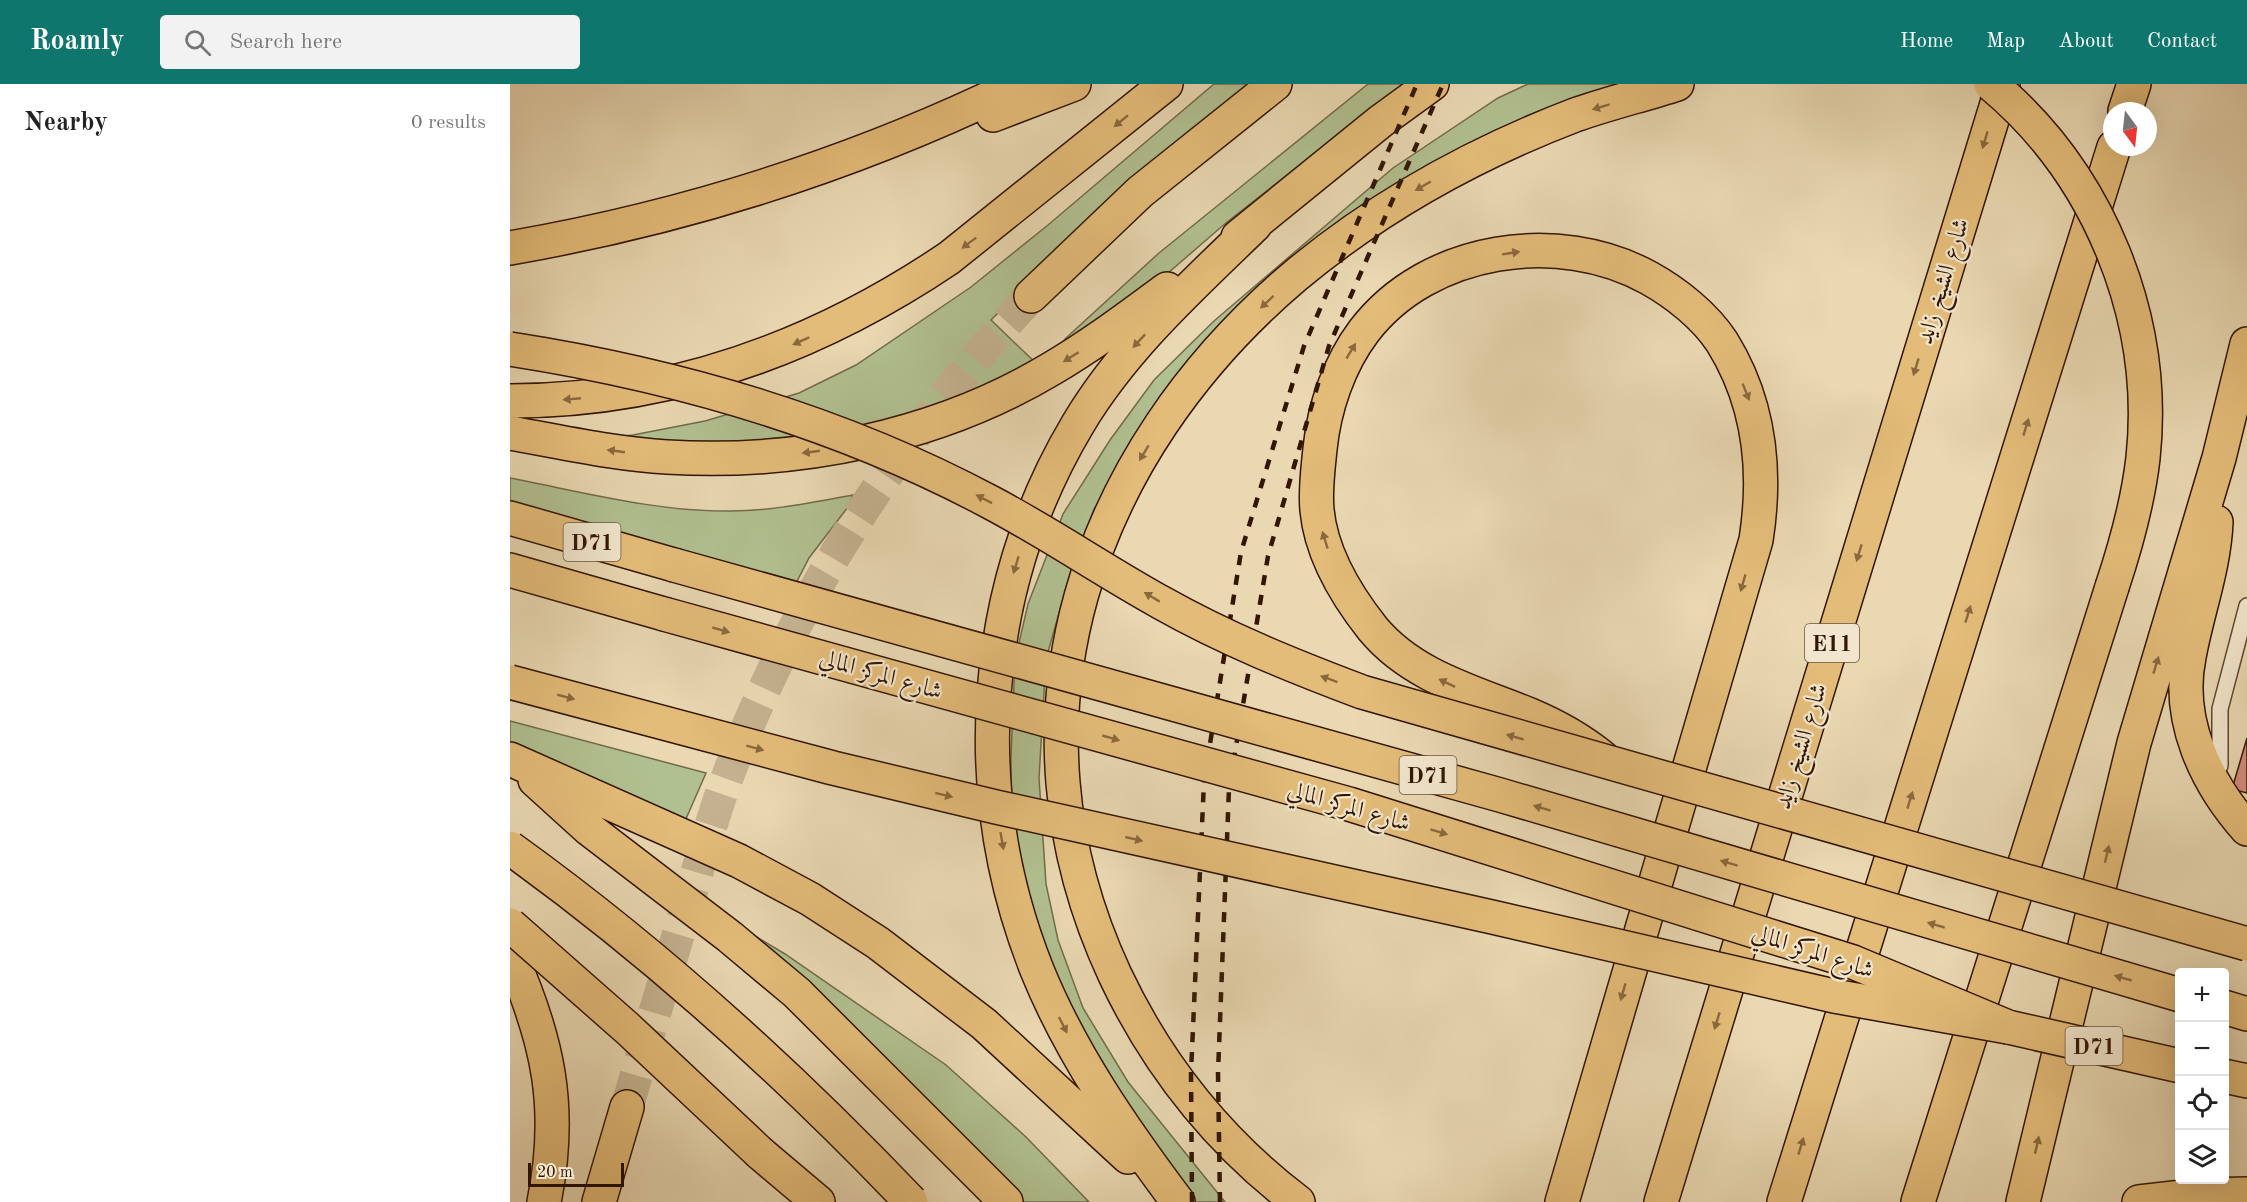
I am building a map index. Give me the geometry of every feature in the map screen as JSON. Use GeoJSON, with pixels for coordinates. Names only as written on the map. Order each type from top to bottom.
{"type":"FeatureCollection","features":[{"type":"Feature","properties":{"kind":"main road"},"geometry":{"type":"LineString","coordinates":[[510,248],[653,219],[735,197],[816,171],[896,140],[1019,84]]}},
{"type":"Feature","properties":{"kind":"main road"},"geometry":{"type":"LineString","coordinates":[[896,140],[976,121],[1074,84]]}},
{"type":"Feature","properties":{"kind":"main road"},"geometry":{"type":"LineString","coordinates":[[510,401],[592,397],[690,379],[738,366],[830,328],[901,290],[949,258],[1166,84]]}},
{"type":"Feature","properties":{"kind":"main road"},"geometry":{"type":"LineString","coordinates":[[1031,296],[1140,192],[1275,84]]}},
{"type":"Feature","properties":{"kind":"main road"},"geometry":{"type":"LineString","coordinates":[[510,433],[616,452],[715,459],[815,452],[912,429],[1006,393],[1092,344],[1255,225],[1346,150],[1432,84]]}},
{"type":"Feature","properties":{"kind":"main road"},"geometry":{"type":"LineString","coordinates":[[1298,1202],[1266,1178],[1200,1110],[1145,1033],[1102,948],[1073,858],[1064,811],[1060,719],[1073,628],[1100,540],[1141,458],[1166,418],[1194,380],[1258,311],[1329,249],[1406,195],[1489,151],[1581,113],[1677,84]]}},
{"type":"Feature","properties":{"kind":"main road"},"geometry":{"type":"LineString","coordinates":[[1918,1202],[2132,522],[2143,457],[2144,390],[2135,325],[2116,260],[2088,200],[2051,145],[2030,120],[1991,84]]}},
{"type":"Feature","properties":{"kind":"main road","name":"شارع الشيخ زايد"},"geometry":{"type":"LineString","coordinates":[[1661,1202],[2002,84]]}},
{"type":"Feature","properties":{"kind":"main road"},"geometry":{"type":"LineString","coordinates":[[2129,102],[2134,84]]}},
{"type":"Feature","properties":{"kind":"main road"},"geometry":{"type":"LineString","coordinates":[[1784,1202],[2111,156]]}},
{"type":"Feature","properties":{"kind":"main road"},"geometry":{"type":"LineString","coordinates":[[1178,1202],[1123,1126],[1075,1048],[1037,969],[1011,885],[995,800],[992,723],[995,669],[1008,593],[1023,541],[1053,471],[1079,422],[1130,351],[1255,225]]}},
{"type":"Feature","properties":{"kind":"main road"},"geometry":{"type":"LineString","coordinates":[[1562,1202],[1756,540],[1761,506],[1762,470],[1758,436],[1750,402],[1720,339],[1693,310],[1665,287],[1600,257],[1564,251],[1528,250],[1492,256],[1434,274],[1385,308],[1364,330],[1348,355],[1326,413],[1317,474],[1319,520],[1336,573],[1354,604],[1376,632],[1402,656],[1432,676],[1559,729],[1586,744],[1612,764]]}},
{"type":"Feature","properties":{"kind":"main road"},"geometry":{"type":"LineString","coordinates":[[2023,1202],[2134,743],[2219,458],[2247,344]]}},
{"type":"Feature","properties":{"kind":"main road"},"geometry":{"type":"LineString","coordinates":[[510,349],[644,373],[792,416],[864,443],[990,502],[1162,604],[1230,638],[1299,669],[1372,695],[2247,944]]}},
{"type":"Feature","properties":{"kind":"main road"},"geometry":{"type":"LineString","coordinates":[[2219,458],[2213,550],[2188,659],[2186,689],[2189,719],[2197,748],[2228,807],[2247,829]]}},
{"type":"Feature","properties":{"kind":"main road","name":"شارع المركز المالي"},"geometry":{"type":"LineString","coordinates":[[510,518],[1489,792],[2175,993]]}},
{"type":"Feature","properties":{"kind":"main road","name":"شارع المركز المالي"},"geometry":{"type":"LineString","coordinates":[[510,570],[1349,804],[1853,962],[2008,1027],[2175,1065]]}},
{"type":"Feature","properties":{"kind":"main road"},"geometry":{"type":"LineString","coordinates":[[510,682],[833,768],[1019,813],[1481,914],[1812,992],[2008,1027]]}},
{"type":"Feature","properties":{"kind":"main road"},"geometry":{"type":"LineString","coordinates":[[515,762],[739,861],[810,899],[878,943],[984,1024],[1178,1202]]}},
{"type":"Feature","properties":{"kind":"main road"},"geometry":{"type":"LineString","coordinates":[[515,762],[589,829],[772,971],[942,1135],[1006,1202]]}},
{"type":"Feature","properties":{"kind":"main road"},"geometry":{"type":"LineString","coordinates":[[510,848],[614,925],[715,1010],[798,1086],[911,1202]]}},
{"type":"Feature","properties":{"kind":"main road"},"geometry":{"type":"LineString","coordinates":[[510,925],[627,1028],[760,1153],[818,1202]]}},
{"type":"Feature","properties":{"kind":"main road"},"geometry":{"type":"LineString","coordinates":[[510,954],[538,1022],[547,1060],[552,1098],[553,1138],[544,1202]]}},
{"type":"Feature","properties":{"kind":"main road"},"geometry":{"type":"LineString","coordinates":[[2229,1009],[2247,1014]]}},
{"type":"Feature","properties":{"kind":"main road"},"geometry":{"type":"LineString","coordinates":[[2229,1077],[2247,1081]]}},
{"type":"Feature","properties":{"kind":"main road"},"geometry":{"type":"LineString","coordinates":[[599,1202],[627,1107]]}},
{"type":"Feature","properties":{"kind":"main road"},"geometry":{"type":"LineString","coordinates":[[2139,1202],[2200,1195],[2247,1194]]}},
{"type":"Feature","properties":{"kind":"lane"},"geometry":{"type":"LineString","coordinates":[[2220,766],[2220,709],[2247,606]]}},
{"type":"Feature","properties":{"kind":"green space"},"geometry":{"type":"Polygon","coordinates":[[[1214,84],[1253,84],[1054,257],[991,320],[1041,368],[880,441],[539,443],[633,435],[705,421],[799,393],[856,365],[971,287],[1214,84]]]}},
{"type":"Feature","properties":{"kind":"green space"},"geometry":{"type":"Polygon","coordinates":[[[1368,84],[1404,84],[1227,222],[1138,299],[1043,367],[1066,338],[1159,253],[1368,84]]]}},
{"type":"Feature","properties":{"kind":"green space"},"geometry":{"type":"Polygon","coordinates":[[[1528,84],[1692,84],[1503,154],[1287,287],[1138,442],[1094,509],[1065,592],[1046,659],[1039,778],[1046,884],[1058,940],[1083,1008],[1128,1082],[1225,1202],[1187,1202],[1072,1052],[1012,846],[1011,757],[1015,660],[1028,604],[1063,514],[1110,440],[1154,380],[1214,321],[1393,168],[1498,98],[1528,84]]]}},
{"type":"Feature","properties":{"kind":"green space"},"geometry":{"type":"Polygon","coordinates":[[[510,478],[648,505],[703,510],[731,511],[792,506],[853,495],[848,507],[809,558],[794,587],[510,508],[510,478]]]}},
{"type":"Feature","properties":{"kind":"green space"},"geometry":{"type":"Polygon","coordinates":[[[510,721],[706,773],[678,837],[510,761],[510,721]]]}},
{"type":"Feature","properties":{"kind":"green space"},"geometry":{"type":"Polygon","coordinates":[[[740,927],[785,954],[946,1065],[1026,1137],[1089,1202],[1011,1202],[740,927]]]}},
{"type":"Feature","properties":{"kind":"building"},"geometry":{"type":"Polygon","coordinates":[[[2247,738],[2247,793],[2232,789],[2247,738]]]}},
{"type":"Feature","properties":{"kind":"tunnel"},"geometry":{"type":"LineString","coordinates":[[627,1107],[723,788],[766,687],[796,626],[828,567],[901,454],[942,400],[1031,296]]}},
{"type":"Feature","properties":{"kind":"railway"},"geometry":{"type":"LineString","coordinates":[[1192,1202],[1191,1073],[1204,781],[1241,552],[1304,346],[1417,84]]}},
{"type":"Feature","properties":{"kind":"railway"},"geometry":{"type":"LineString","coordinates":[[1220,1202],[1218,1073],[1229,788],[1268,556],[1329,346],[1443,84]]}}]}
